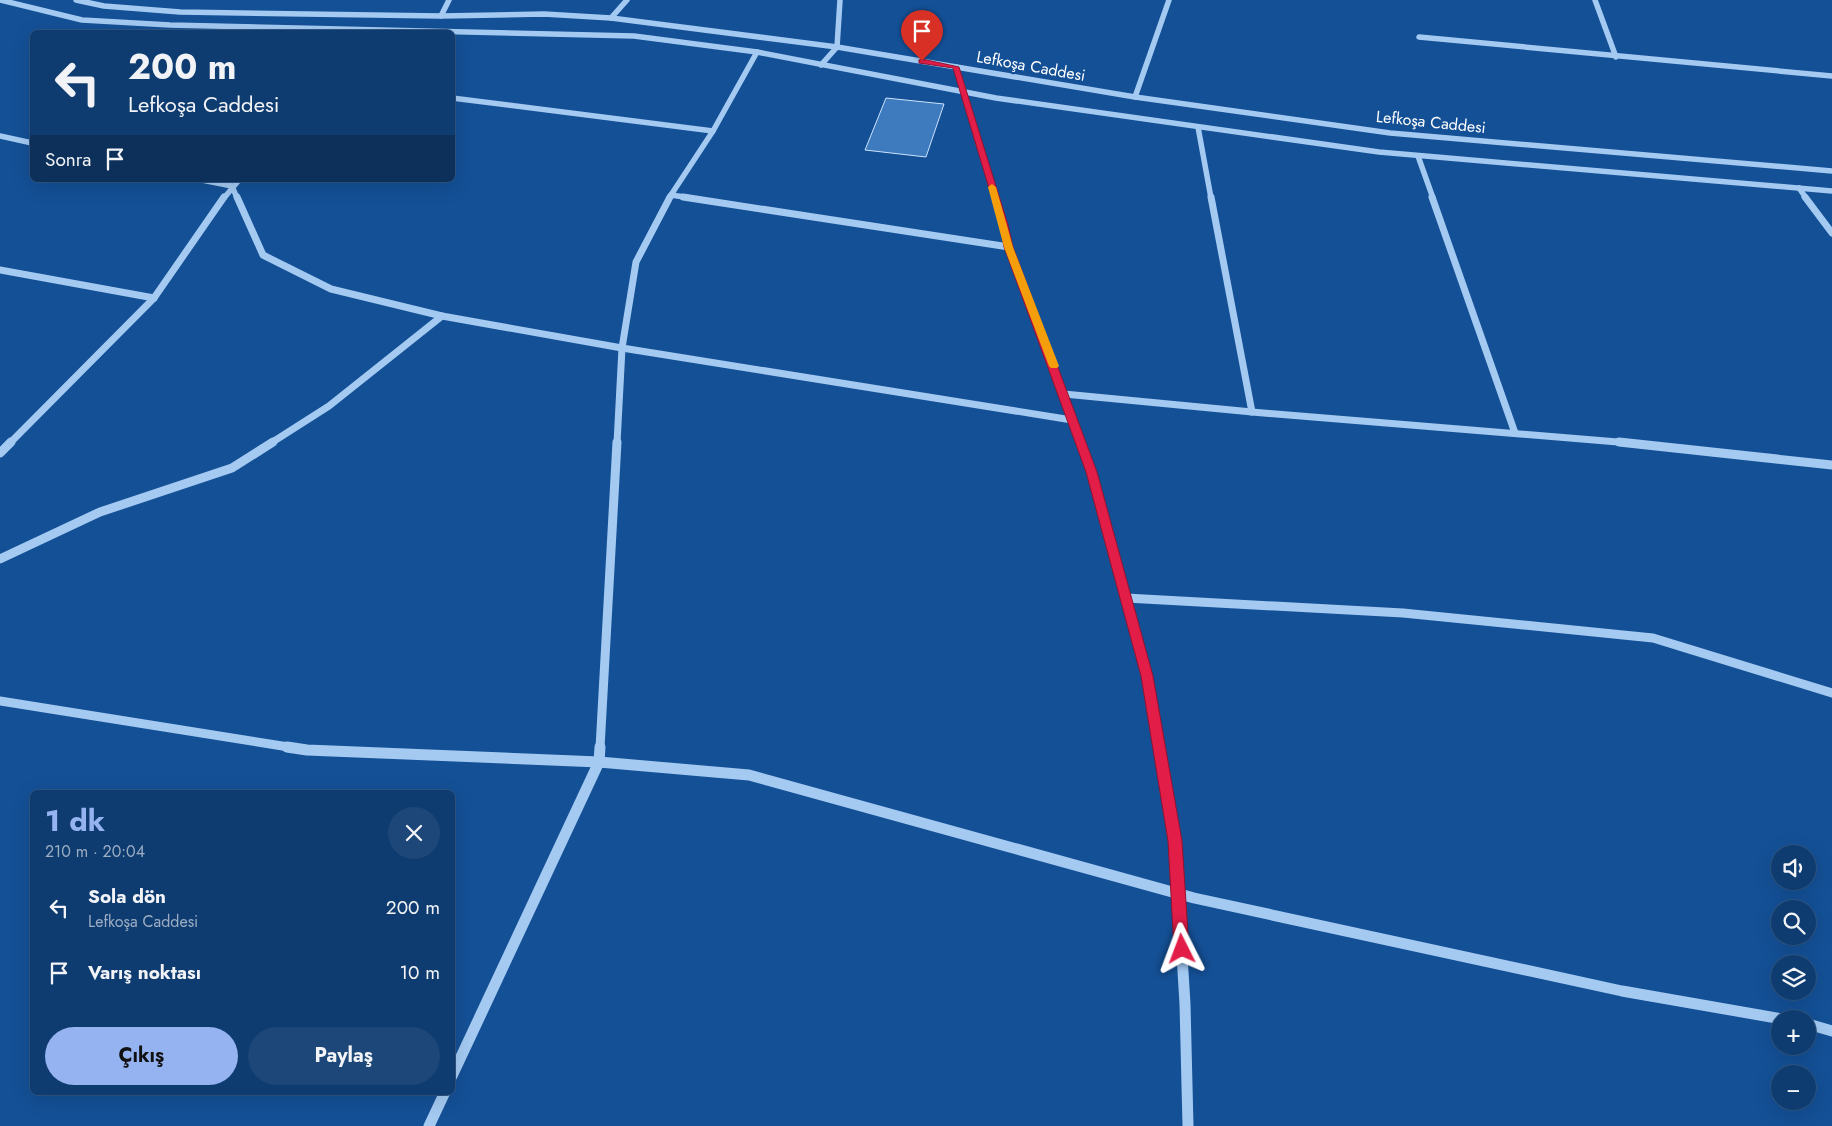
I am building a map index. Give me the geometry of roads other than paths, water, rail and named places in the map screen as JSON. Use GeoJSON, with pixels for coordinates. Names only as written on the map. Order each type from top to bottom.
{"type":"FeatureCollection","features":[{"type":"Feature","properties":{"kind":"street"},"geometry":{"type":"LineString","coordinates":[[0,0],[82,20],[170,25],[341,30]]}},
{"type":"Feature","properties":{"kind":"street","name":"Lefkoşa Caddesi"},"geometry":{"type":"LineString","coordinates":[[76,0],[104,6],[180,12],[440,16],[544,14],[611,18],[837,47],[1135,97],[1390,133],[1832,171]]}},
{"type":"Feature","properties":{"kind":"street"},"geometry":{"type":"LineString","coordinates":[[440,16],[449,0]]}},
{"type":"Feature","properties":{"kind":"street"},"geometry":{"type":"LineString","coordinates":[[611,18],[627,0]]}},
{"type":"Feature","properties":{"kind":"street"},"geometry":{"type":"LineString","coordinates":[[821,64],[837,47],[840,0]]}},
{"type":"Feature","properties":{"kind":"street"},"geometry":{"type":"LineString","coordinates":[[1135,97],[1169,0]]}},
{"type":"Feature","properties":{"kind":"street"},"geometry":{"type":"LineString","coordinates":[[1595,0],[1616,57]]}},
{"type":"Feature","properties":{"kind":"street"},"geometry":{"type":"LineString","coordinates":[[455,33],[634,36],[757,52],[963,92],[1369,151],[1832,191]]}},
{"type":"Feature","properties":{"kind":"street"},"geometry":{"type":"LineString","coordinates":[[1419,37],[1832,76]]}},
{"type":"Feature","properties":{"kind":"street"},"geometry":{"type":"LineString","coordinates":[[455,1070],[599,762],[622,348],[636,262],[672,195],[713,131],[757,52]]}},
{"type":"Feature","properties":{"kind":"street"},"geometry":{"type":"LineString","coordinates":[[956,67],[1009,247],[1092,472],[1147,676],[1175,841],[1179,894],[1188,1126]]}},
{"type":"Feature","properties":{"kind":"street"},"geometry":{"type":"LineString","coordinates":[[455,98],[713,131]]}},
{"type":"Feature","properties":{"kind":"street"},"geometry":{"type":"LineString","coordinates":[[1198,127],[1252,412]]}},
{"type":"Feature","properties":{"kind":"street"},"geometry":{"type":"LineString","coordinates":[[0,136],[30,143]]}},
{"type":"Feature","properties":{"kind":"street"},"geometry":{"type":"LineString","coordinates":[[1418,156],[1515,433]]}},
{"type":"Feature","properties":{"kind":"street"},"geometry":{"type":"LineString","coordinates":[[212,182],[232,186]]}},
{"type":"Feature","properties":{"kind":"street"},"geometry":{"type":"LineString","coordinates":[[0,453],[154,298],[237,182]]}},
{"type":"Feature","properties":{"kind":"street"},"geometry":{"type":"LineString","coordinates":[[232,186],[263,255],[331,289],[442,316],[622,348],[1072,420]]}},
{"type":"Feature","properties":{"kind":"street"},"geometry":{"type":"LineString","coordinates":[[1799,188],[1832,233]]}},
{"type":"Feature","properties":{"kind":"street"},"geometry":{"type":"LineString","coordinates":[[672,195],[1009,247]]}},
{"type":"Feature","properties":{"kind":"street"},"geometry":{"type":"LineString","coordinates":[[0,270],[154,298]]}},
{"type":"Feature","properties":{"kind":"street"},"geometry":{"type":"LineString","coordinates":[[0,559],[100,512],[232,468],[329,406],[442,316]]}},
{"type":"Feature","properties":{"kind":"street"},"geometry":{"type":"LineString","coordinates":[[1064,394],[1252,412],[1515,433],[1832,465]]}},
{"type":"Feature","properties":{"kind":"street"},"geometry":{"type":"LineString","coordinates":[[1126,598],[1403,613],[1653,638],[1832,693]]}},
{"type":"Feature","properties":{"kind":"street"},"geometry":{"type":"LineString","coordinates":[[0,701],[307,750],[599,762],[749,775],[1179,894],[1622,991],[1771,1017]]}},
{"type":"Feature","properties":{"kind":"street"},"geometry":{"type":"LineString","coordinates":[[1816,1026],[1832,1031]]}},
{"type":"Feature","properties":{"kind":"street"},"geometry":{"type":"LineString","coordinates":[[429,1126],[444,1095]]}}]}
